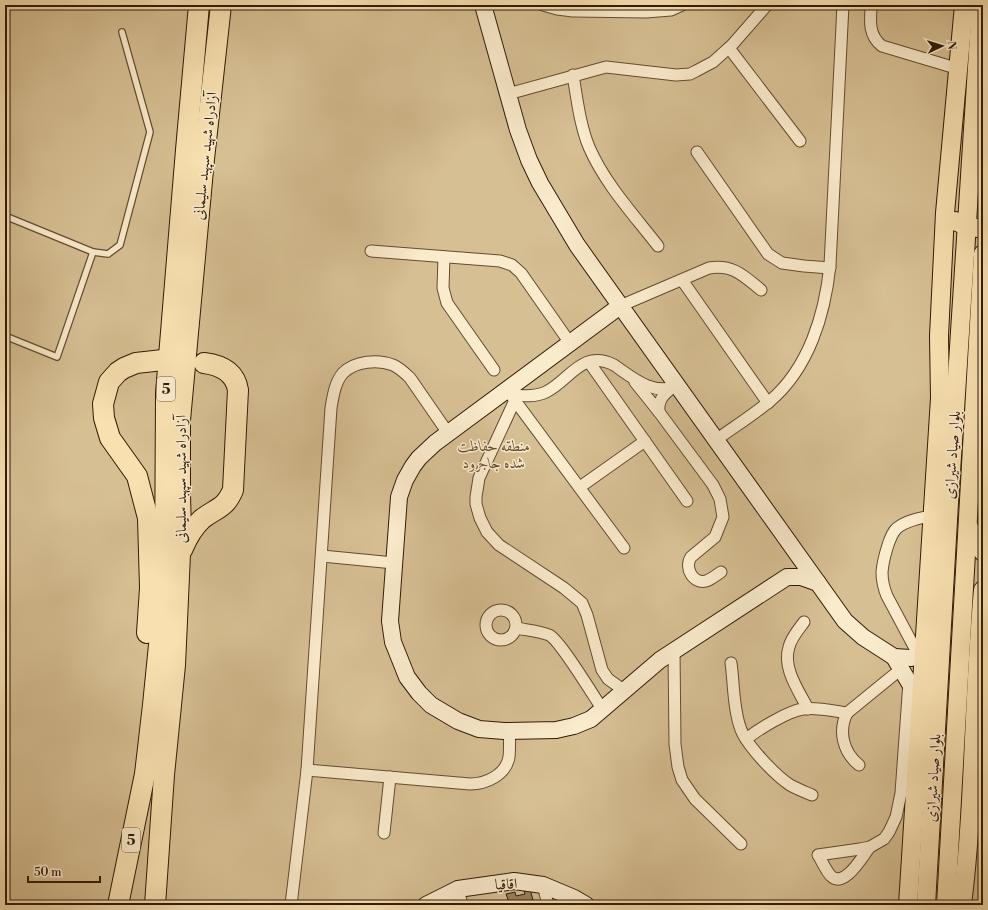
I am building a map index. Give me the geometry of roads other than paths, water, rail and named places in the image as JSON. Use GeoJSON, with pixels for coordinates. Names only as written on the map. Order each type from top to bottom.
{"type":"FeatureCollection","features":[{"type":"Feature","properties":{"kind":"highway","name":"آزادراه شهید سپهبد سلیمانی"},"geometry":{"type":"LineString","coordinates":[[118,905],[144,774],[154,705],[165,585],[166,393],[186,150],[200,5]]}},
{"type":"Feature","properties":{"kind":"highway","name":"آزادراه شهید سپهبد سلیمانی"},"geometry":{"type":"LineString","coordinates":[[155,905],[164,775],[174,665],[180,556],[180,420],[204,159],[221,5]]}},
{"type":"Feature","properties":{"kind":"highway"},"geometry":{"type":"LineString","coordinates":[[154,705],[148,688],[145,662],[150,588],[148,518],[136,476],[110,438],[105,425],[103,410],[109,382],[118,372],[136,363],[163,360]]}},
{"type":"Feature","properties":{"kind":"highway"},"geometry":{"type":"LineString","coordinates":[[180,556],[186,539],[193,528],[204,518],[226,503],[232,490],[238,390],[237,384],[235,379],[225,369],[214,364],[204,363]]}},
{"type":"Feature","properties":{"kind":"main road"},"geometry":{"type":"LineString","coordinates":[[483,5],[524,145],[540,182],[577,245],[675,387],[716,440],[845,621],[901,669],[920,701]]}},
{"type":"Feature","properties":{"kind":"main road"},"geometry":{"type":"LineString","coordinates":[[908,905],[920,701],[921,656],[938,507],[940,398],[939,336],[945,213],[964,5]]}},
{"type":"Feature","properties":{"kind":"main road","name":"بلوار صیاد شیرازی"},"geometry":{"type":"LineString","coordinates":[[926,905],[938,507],[974,227],[981,5]]}},
{"type":"Feature","properties":{"kind":"main road"},"geometry":{"type":"LineString","coordinates":[[945,213],[955,221],[974,227]]}},
{"type":"Feature","properties":{"kind":"main road","name":"بلوار صیاد شیرازی"},"geometry":{"type":"LineString","coordinates":[[946,905],[983,254]]}},
{"type":"Feature","properties":{"kind":"main road"},"geometry":{"type":"LineString","coordinates":[[620,306],[570,343],[511,395],[448,433],[435,443],[419,458],[409,472],[401,488],[398,508],[391,606],[391,632],[400,662],[413,686],[431,705],[458,721],[479,729],[539,731],[566,728],[591,719],[654,665],[787,577],[802,577],[818,583]]}},
{"type":"Feature","properties":{"kind":"main road"},"geometry":{"type":"LineString","coordinates":[[983,500],[968,520],[983,552]]}},
{"type":"Feature","properties":{"kind":"main road"},"geometry":{"type":"LineString","coordinates":[[787,577],[793,562],[791,545]]}},
{"type":"Feature","properties":{"kind":"main road"},"geometry":{"type":"LineString","coordinates":[[962,905],[979,691],[983,590]]}},
{"type":"Feature","properties":{"kind":"main road"},"geometry":{"type":"LineString","coordinates":[[901,669],[904,658],[921,656]]}},
{"type":"Feature","properties":{"kind":"main road"},"geometry":{"type":"LineString","coordinates":[[919,905],[928,873]]}},
{"type":"Feature","properties":{"kind":"main road","name":"اقاقیا"},"geometry":{"type":"LineString","coordinates":[[426,905],[458,889],[514,881],[543,885],[574,898],[586,905]]}},
{"type":"Feature","properties":{"kind":"street"},"geometry":{"type":"LineString","coordinates":[[543,5],[573,11],[646,12],[671,10],[682,5]]}},
{"type":"Feature","properties":{"kind":"street"},"geometry":{"type":"LineString","coordinates":[[508,94],[606,67],[676,75],[690,74],[704,68],[729,48],[767,5]]}},
{"type":"Feature","properties":{"kind":"street"},"geometry":{"type":"LineString","coordinates":[[716,440],[768,403],[789,380],[803,358],[816,330],[826,301],[830,268],[844,5]]}},
{"type":"Feature","properties":{"kind":"street"},"geometry":{"type":"LineString","coordinates":[[872,8],[870,26],[877,42],[882,46],[959,69]]}},
{"type":"Feature","properties":{"kind":"street"},"geometry":{"type":"LineString","coordinates":[[729,48],[800,141]]}},
{"type":"Feature","properties":{"kind":"street"},"geometry":{"type":"LineString","coordinates":[[573,76],[586,136],[596,162],[611,185],[658,246]]}},
{"type":"Feature","properties":{"kind":"street"},"geometry":{"type":"LineString","coordinates":[[697,152],[768,254],[782,263],[830,268]]}},
{"type":"Feature","properties":{"kind":"street"},"geometry":{"type":"LineString","coordinates":[[371,251],[500,261],[512,265],[521,273],[570,343]]}},
{"type":"Feature","properties":{"kind":"street"},"geometry":{"type":"LineString","coordinates":[[444,257],[443,288],[447,302],[494,370]]}},
{"type":"Feature","properties":{"kind":"street"},"geometry":{"type":"LineString","coordinates":[[620,306],[709,268],[727,268],[742,275],[761,290]]}},
{"type":"Feature","properties":{"kind":"street"},"geometry":{"type":"LineString","coordinates":[[682,280],[768,403]]}},
{"type":"Feature","properties":{"kind":"street"},"geometry":{"type":"LineString","coordinates":[[511,395],[529,396],[546,392],[573,370],[589,362],[598,360],[609,362],[649,387],[675,387]]}},
{"type":"Feature","properties":{"kind":"street"},"geometry":{"type":"LineString","coordinates":[[292,905],[307,770],[331,408],[337,384],[344,373],[358,364],[372,362],[387,363],[399,368],[410,378],[448,433]]}},
{"type":"Feature","properties":{"kind":"street"},"geometry":{"type":"LineString","coordinates":[[589,362],[687,501]]}},
{"type":"Feature","properties":{"kind":"street"},"geometry":{"type":"LineString","coordinates":[[631,377],[714,485],[720,499],[723,517],[715,537],[690,557],[688,561],[688,570],[694,577],[702,581],[710,579],[721,572]]}},
{"type":"Feature","properties":{"kind":"street"},"geometry":{"type":"LineString","coordinates":[[659,412],[658,406],[662,397],[675,387]]}},
{"type":"Feature","properties":{"kind":"street"},"geometry":{"type":"LineString","coordinates":[[511,395],[624,548]]}},
{"type":"Feature","properties":{"kind":"street"},"geometry":{"type":"LineString","coordinates":[[511,395],[479,478],[476,504],[480,518],[487,532],[500,545],[564,588],[582,603],[587,615],[602,670],[608,679],[625,691]]}},
{"type":"Feature","properties":{"kind":"street"},"geometry":{"type":"LineString","coordinates":[[580,487],[645,441]]}},
{"type":"Feature","properties":{"kind":"street"},"geometry":{"type":"LineString","coordinates":[[921,656],[887,596],[882,571],[888,546],[893,533],[897,528],[938,507]]}},
{"type":"Feature","properties":{"kind":"street"},"geometry":{"type":"LineString","coordinates":[[322,556],[394,562]]}},
{"type":"Feature","properties":{"kind":"street"},"geometry":{"type":"LineString","coordinates":[[804,622],[791,640],[788,647],[787,656],[789,669],[808,709]]}},
{"type":"Feature","properties":{"kind":"street"},"geometry":{"type":"LineString","coordinates":[[516,628],[553,637],[603,710]]}},
{"type":"Feature","properties":{"kind":"street"},"geometry":{"type":"LineString","coordinates":[[674,651],[675,744],[678,767],[682,780],[695,799],[741,844]]}},
{"type":"Feature","properties":{"kind":"street"},"geometry":{"type":"LineString","coordinates":[[731,663],[738,718],[746,739],[783,779],[798,789],[812,795]]}},
{"type":"Feature","properties":{"kind":"street"},"geometry":{"type":"LineString","coordinates":[[858,765],[852,759],[845,746],[842,728],[843,721],[847,713],[901,669]]}},
{"type":"Feature","properties":{"kind":"street"},"geometry":{"type":"LineString","coordinates":[[870,846],[884,839],[896,817],[899,806],[901,669]]}},
{"type":"Feature","properties":{"kind":"street"},"geometry":{"type":"LineString","coordinates":[[746,739],[792,712],[808,709],[847,713]]}},
{"type":"Feature","properties":{"kind":"street"},"geometry":{"type":"LineString","coordinates":[[307,770],[470,784],[487,781],[500,772],[507,762],[510,731]]}},
{"type":"Feature","properties":{"kind":"street"},"geometry":{"type":"LineString","coordinates":[[384,833],[390,777]]}},
{"type":"Feature","properties":{"kind":"street"},"geometry":{"type":"LineString","coordinates":[[543,885],[548,905]]}},
{"type":"Feature","properties":{"kind":"street"},"geometry":{"type":"LineString","coordinates":[[458,889],[462,905]]}},
{"type":"Feature","properties":{"kind":"lane"},"geometry":{"type":"LineString","coordinates":[[5,216],[93,252],[108,254],[120,245],[150,132],[122,32]]}},
{"type":"Feature","properties":{"kind":"lane"},"geometry":{"type":"LineString","coordinates":[[5,336],[57,357],[93,252]]}},
{"type":"Feature","properties":{"kind":"park label","name":"منطقه حفاظت شده جاجرود"},"geometry":{"type":"Point","coordinates":[494,454]}}]}
